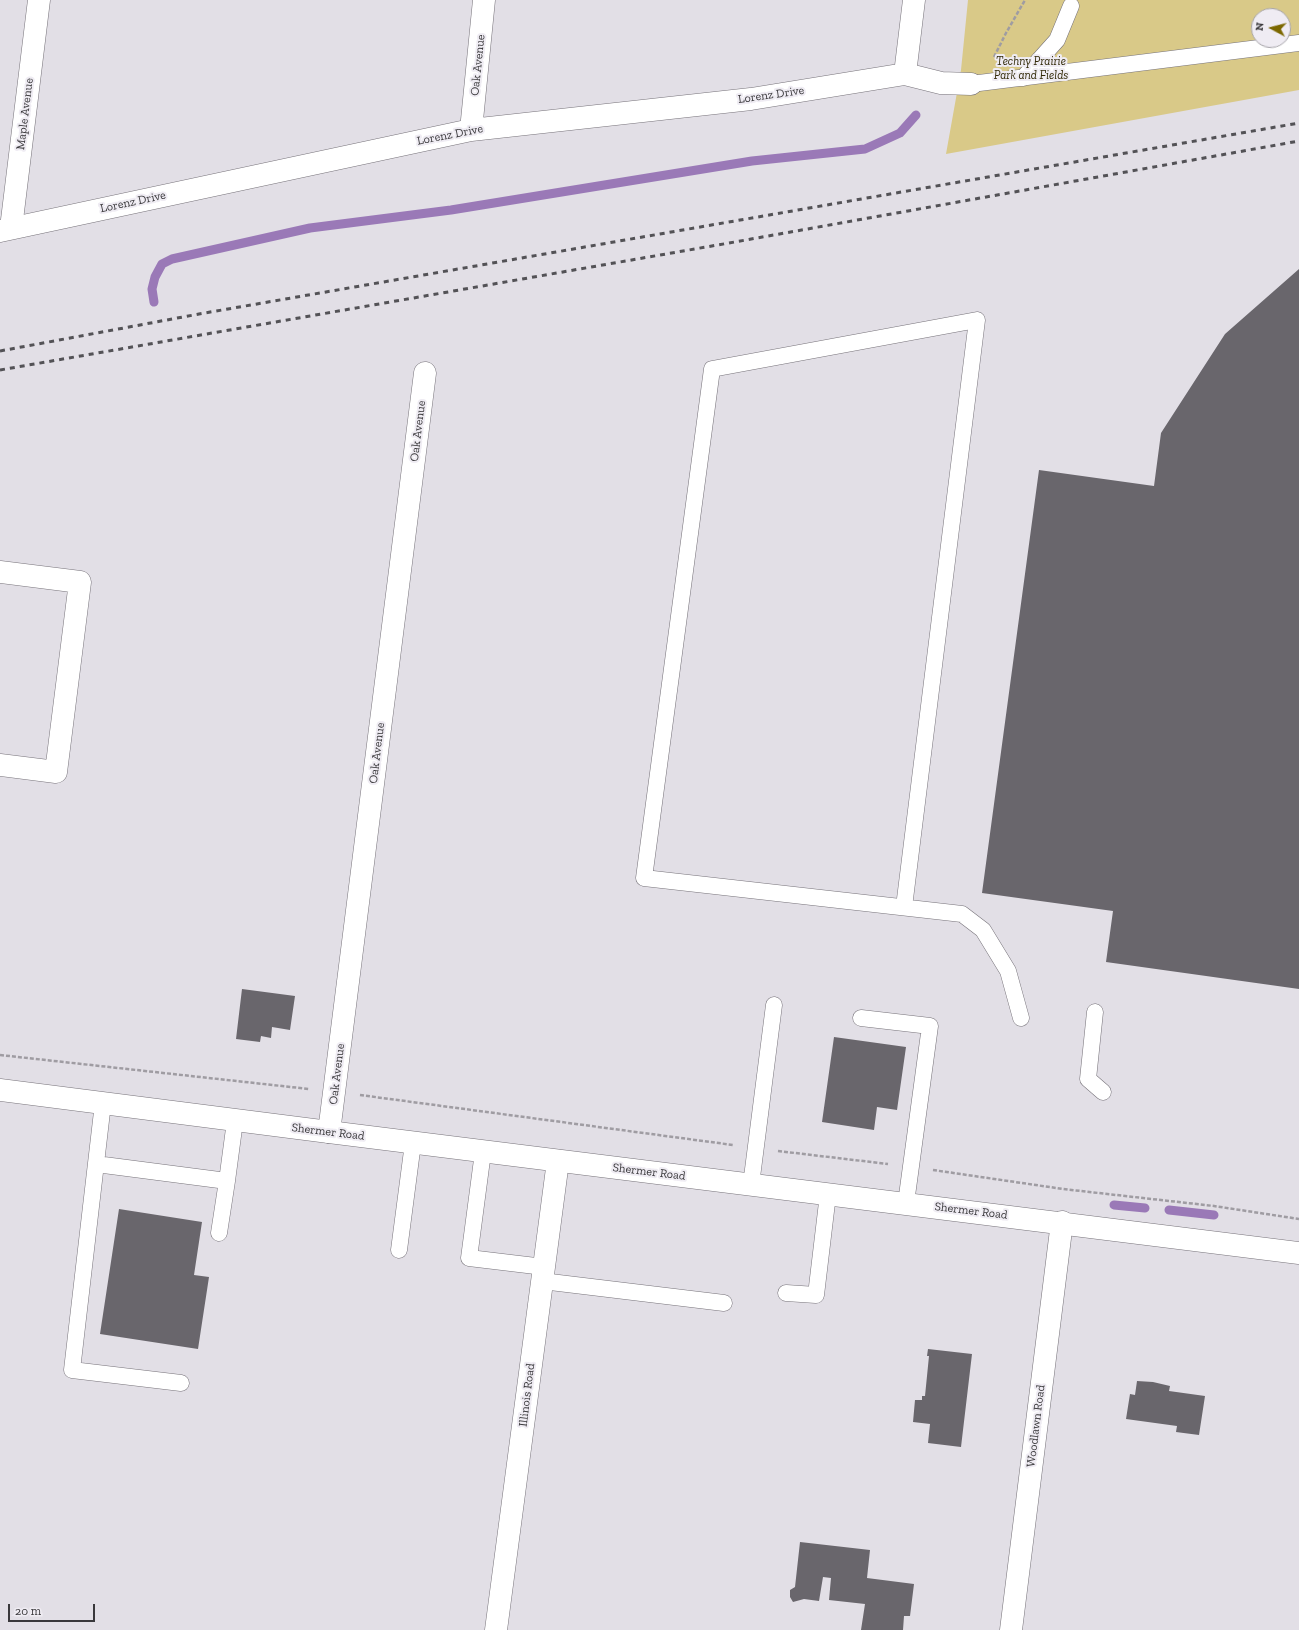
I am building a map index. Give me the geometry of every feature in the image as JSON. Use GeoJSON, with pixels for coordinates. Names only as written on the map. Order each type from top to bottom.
{"type":"FeatureCollection","features":[{"type":"Feature","properties":{"kind":"street","name":"Maple Avenue"},"geometry":{"type":"LineString","coordinates":[[5,229],[39,0]]}},
{"type":"Feature","properties":{"kind":"street","name":"Oak Avenue"},"geometry":{"type":"LineString","coordinates":[[471,130],[484,0]]}},
{"type":"Feature","properties":{"kind":"street"},"geometry":{"type":"LineString","coordinates":[[914,0],[905,74],[941,83],[971,84]]}},
{"type":"Feature","properties":{"kind":"street","name":"Lorenz Drive"},"geometry":{"type":"LineString","coordinates":[[5,229],[471,130],[751,99],[905,74]]}},
{"type":"Feature","properties":{"kind":"street","name":"Oak Avenue"},"geometry":{"type":"LineString","coordinates":[[329,1132],[425,373]]}},
{"type":"Feature","properties":{"kind":"street"},"geometry":{"type":"LineString","coordinates":[[0,572],[80,582],[56,772],[0,765]]}},
{"type":"Feature","properties":{"kind":"street","name":"Shermer Road"},"geometry":{"type":"LineString","coordinates":[[0,1090],[483,1152],[1062,1222],[1299,1253]]}},
{"type":"Feature","properties":{"kind":"street","name":"Illinois Road"},"geometry":{"type":"LineString","coordinates":[[496,1630],[558,1161]]}},
{"type":"Feature","properties":{"kind":"street","name":"Woodlawn Road"},"geometry":{"type":"LineString","coordinates":[[1011,1630],[1062,1222]]}},
{"type":"Feature","properties":{"kind":"lane"},"geometry":{"type":"LineString","coordinates":[[1023,78],[1057,40],[1071,6]]}},
{"type":"Feature","properties":{"kind":"lane"},"geometry":{"type":"LineString","coordinates":[[971,84],[1299,43]]}},
{"type":"Feature","properties":{"kind":"lane"},"geometry":{"type":"LineString","coordinates":[[904,906],[977,320],[712,369],[644,878],[904,906],[962,914],[983,930],[1008,971],[1021,1018]]}},
{"type":"Feature","properties":{"kind":"lane"},"geometry":{"type":"LineString","coordinates":[[751,1185],[774,1005]]}},
{"type":"Feature","properties":{"kind":"lane"},"geometry":{"type":"LineString","coordinates":[[1095,1012],[1088,1079],[1104,1092]]}},
{"type":"Feature","properties":{"kind":"lane"},"geometry":{"type":"LineString","coordinates":[[861,1018],[930,1026],[906,1203]]}},
{"type":"Feature","properties":{"kind":"lane"},"geometry":{"type":"LineString","coordinates":[[103,1103],[72,1370],[181,1383]]}},
{"type":"Feature","properties":{"kind":"lane"},"geometry":{"type":"LineString","coordinates":[[219,1233],[235,1120]]}},
{"type":"Feature","properties":{"kind":"lane"},"geometry":{"type":"LineString","coordinates":[[399,1250],[413,1143]]}},
{"type":"Feature","properties":{"kind":"lane"},"geometry":{"type":"LineString","coordinates":[[483,1152],[469,1258],[543,1274],[724,1303]]}},
{"type":"Feature","properties":{"kind":"lane"},"geometry":{"type":"LineString","coordinates":[[96,1164],[227,1181]]}},
{"type":"Feature","properties":{"kind":"lane"},"geometry":{"type":"LineString","coordinates":[[786,1293],[816,1295],[828,1194]]}},
{"type":"Feature","properties":{"kind":"path"},"geometry":{"type":"LineString","coordinates":[[971,84],[991,63],[1025,0]]}},
{"type":"Feature","properties":{"kind":"path"},"geometry":{"type":"LineString","coordinates":[[0,1055],[334,1092],[910,1167],[1063,1189],[1214,1206],[1299,1219]]}},
{"type":"Feature","properties":{"kind":"green space","name":"Techny Prairie Park and Fields"},"geometry":{"type":"Polygon","coordinates":[[[968,0],[1299,0],[1299,90],[946,154],[961,70],[968,0]]]}},
{"type":"Feature","properties":{"kind":"building"},"geometry":{"type":"Polygon","coordinates":[[[1299,269],[1299,989],[1106,962],[1113,911],[982,893],[1039,470],[1154,486],[1161,433],[1225,334],[1299,269]]]}},
{"type":"Feature","properties":{"kind":"building"},"geometry":{"type":"Polygon","coordinates":[[[242,989],[295,996],[290,1030],[272,1027],[271,1038],[261,1036],[260,1042],[236,1039],[242,989]]]}},
{"type":"Feature","properties":{"kind":"building"},"geometry":{"type":"Polygon","coordinates":[[[834,1037],[906,1047],[897,1110],[877,1107],[874,1130],[822,1122],[834,1037]]]}},
{"type":"Feature","properties":{"kind":"building"},"geometry":{"type":"Polygon","coordinates":[[[119,1209],[202,1222],[194,1275],[209,1277],[198,1349],[100,1334],[119,1209]]]}},
{"type":"Feature","properties":{"kind":"building"},"geometry":{"type":"Polygon","coordinates":[[[928,1349],[972,1354],[961,1447],[928,1443],[930,1424],[913,1422],[915,1400],[922,1400],[922,1396],[925,1396],[929,1356],[927,1356],[928,1349]]]}},
{"type":"Feature","properties":{"kind":"building"},"geometry":{"type":"Polygon","coordinates":[[[1137,1381],[1153,1382],[1170,1386],[1169,1391],[1205,1396],[1199,1435],[1176,1432],[1177,1426],[1126,1419],[1130,1394],[1135,1395],[1137,1381]]]}},
{"type":"Feature","properties":{"kind":"building"},"geometry":{"type":"Polygon","coordinates":[[[800,1542],[870,1550],[867,1578],[914,1584],[910,1616],[904,1616],[903,1630],[861,1630],[865,1604],[829,1600],[831,1578],[823,1577],[819,1601],[804,1599],[793,1602],[790,1597],[790,1590],[795,1587],[800,1542]]]}},
{"type":"Feature","properties":{"kind":"waterway"},"geometry":{"type":"LineString","coordinates":[[154,302],[152,289],[155,277],[162,264],[172,259],[310,228],[451,210],[752,161],[865,149],[900,133],[916,115]]}},
{"type":"Feature","properties":{"kind":"waterway"},"geometry":{"type":"LineString","coordinates":[[1114,1205],[1145,1208]]}},
{"type":"Feature","properties":{"kind":"waterway"},"geometry":{"type":"LineString","coordinates":[[1169,1210],[1214,1215]]}},
{"type":"Feature","properties":{"kind":"railway"},"geometry":{"type":"LineString","coordinates":[[0,351],[199,314],[1299,123]]}},
{"type":"Feature","properties":{"kind":"railway"},"geometry":{"type":"LineString","coordinates":[[0,370],[729,243],[1299,141]]}}]}
